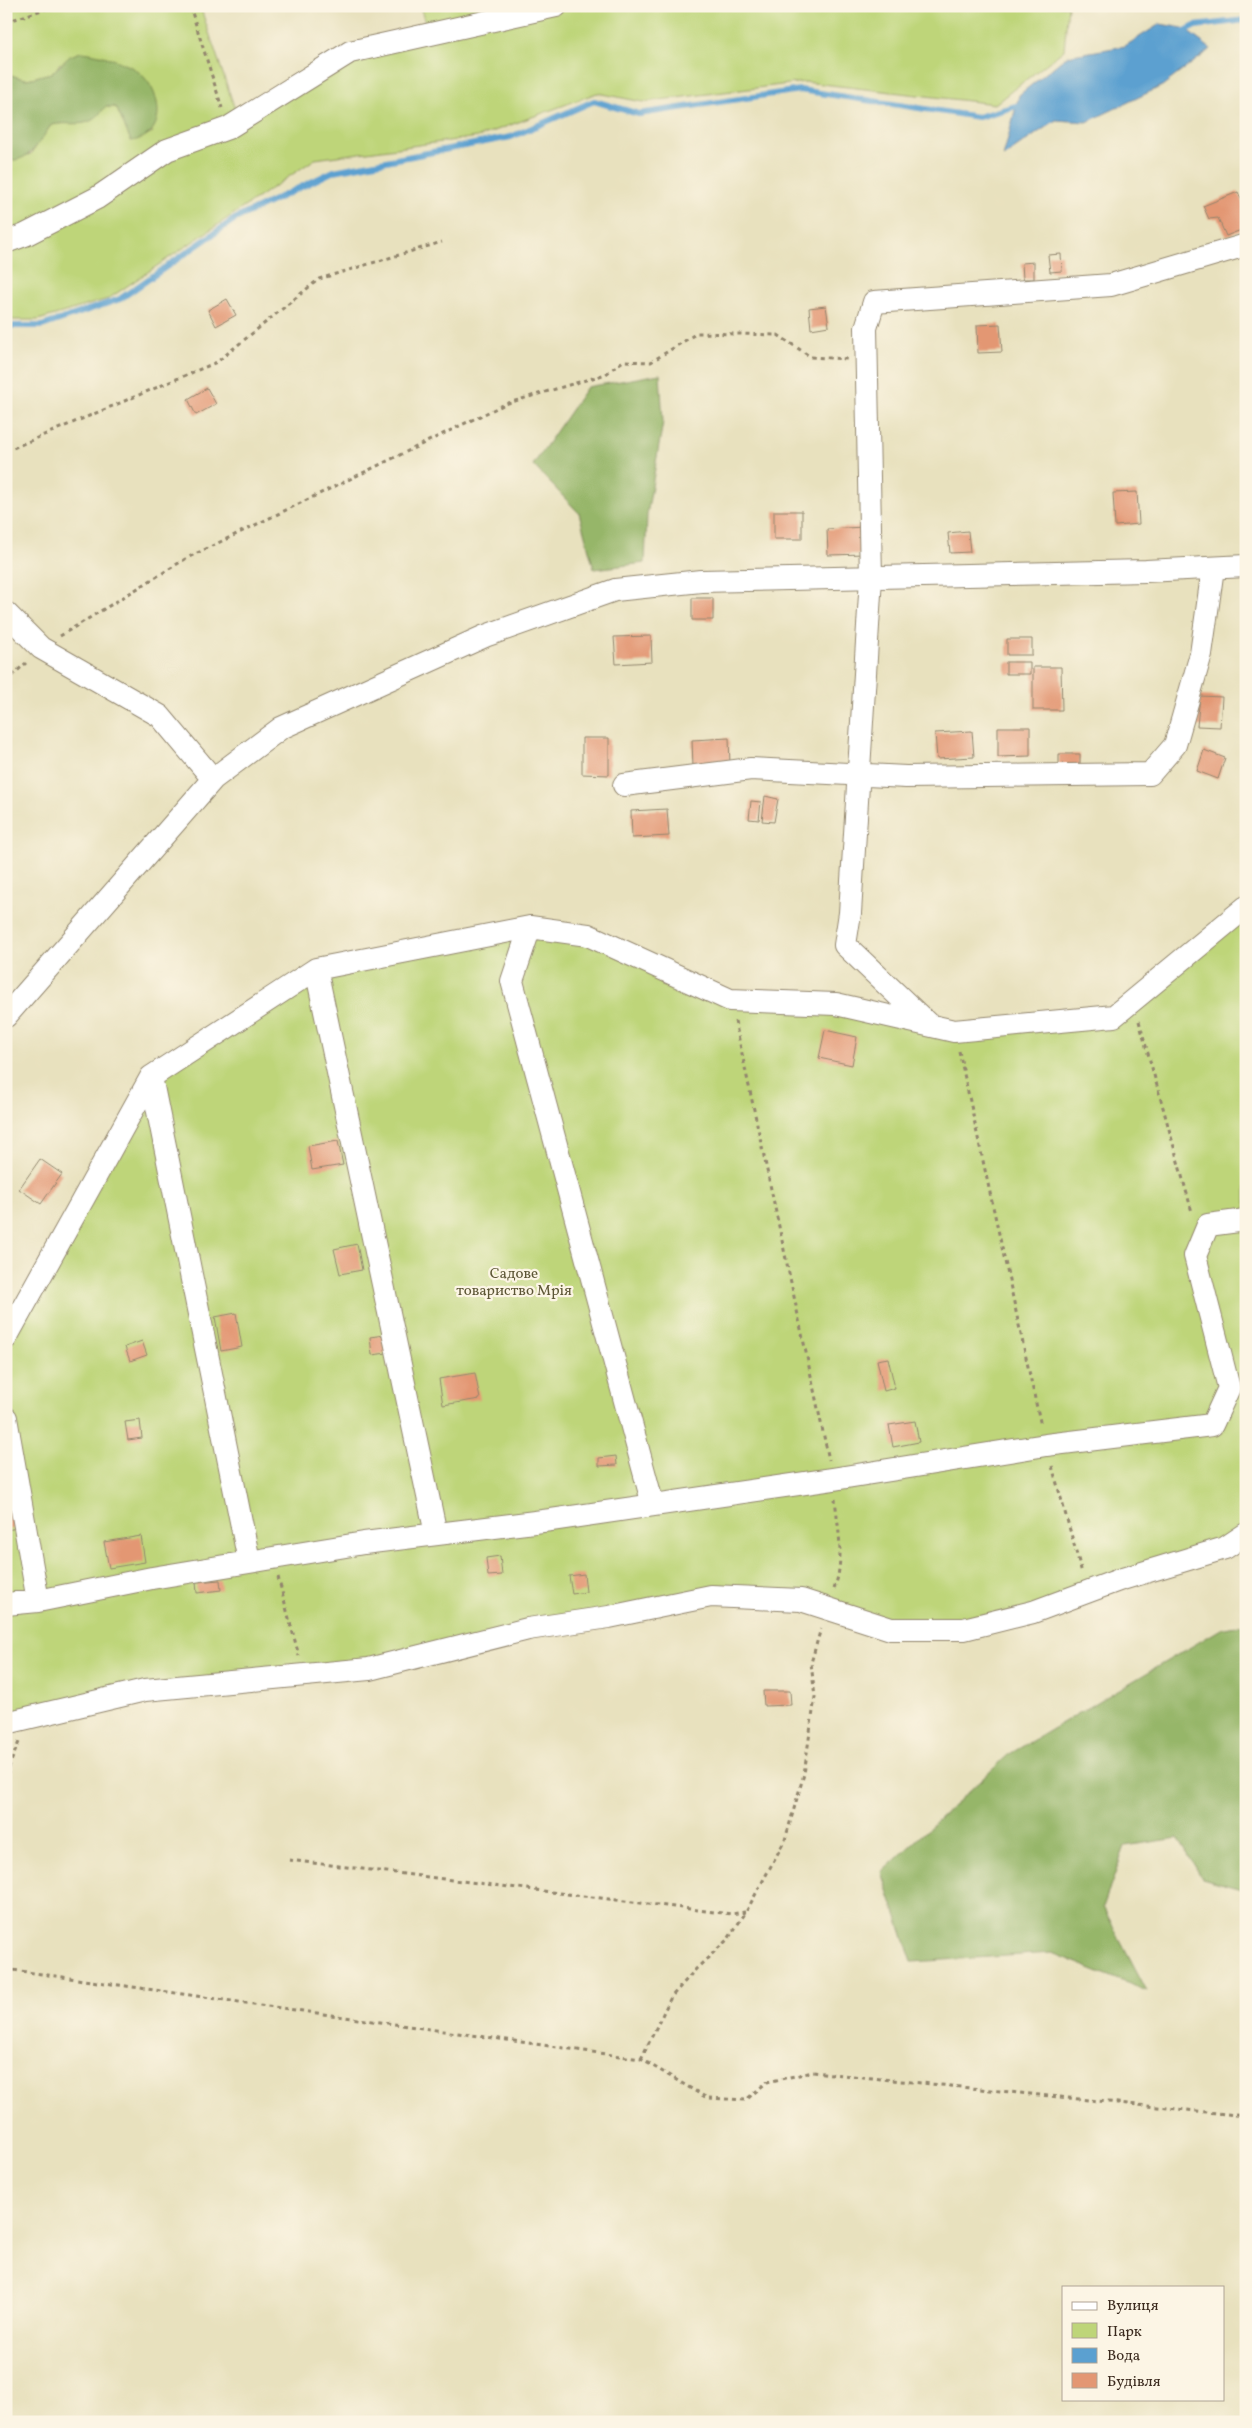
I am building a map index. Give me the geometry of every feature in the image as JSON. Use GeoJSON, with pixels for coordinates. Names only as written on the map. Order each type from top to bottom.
{"type":"FeatureCollection","features":[{"type":"Feature","properties":{"kind":"street"},"geometry":{"type":"LineString","coordinates":[[6,242],[25,235],[97,198],[167,150],[228,128],[350,52],[556,6]]}},
{"type":"Feature","properties":{"kind":"street"},"geometry":{"type":"LineString","coordinates":[[930,1025],[845,945],[850,913],[871,578],[866,328],[874,302],[1111,285],[1246,245]]}},
{"type":"Feature","properties":{"kind":"street"},"geometry":{"type":"LineString","coordinates":[[6,1016],[213,779],[281,728],[485,636],[615,590],[701,581],[871,578],[1246,566]]}},
{"type":"Feature","properties":{"kind":"street"},"geometry":{"type":"LineString","coordinates":[[624,785],[751,769],[906,778],[1150,774],[1175,745],[1201,654],[1213,568]]}},
{"type":"Feature","properties":{"kind":"street"},"geometry":{"type":"LineString","coordinates":[[6,613],[41,648],[160,716],[213,779]]}},
{"type":"Feature","properties":{"kind":"street"},"geometry":{"type":"LineString","coordinates":[[6,1338],[151,1077],[316,969],[530,927],[588,935],[730,1000],[836,1004],[954,1031],[1114,1016],[1246,907]]}},
{"type":"Feature","properties":{"kind":"street"},"geometry":{"type":"LineString","coordinates":[[530,927],[512,981],[653,1504]]}},
{"type":"Feature","properties":{"kind":"street"},"geometry":{"type":"LineString","coordinates":[[316,969],[436,1534]]}},
{"type":"Feature","properties":{"kind":"street"},"geometry":{"type":"LineString","coordinates":[[151,1077],[250,1561]]}},
{"type":"Feature","properties":{"kind":"street"},"geometry":{"type":"LineString","coordinates":[[6,1604],[38,1601],[273,1557],[832,1479],[1046,1445],[1212,1426],[1229,1388],[1194,1256],[1208,1225],[1246,1220]]}},
{"type":"Feature","properties":{"kind":"street"},"geometry":{"type":"LineString","coordinates":[[6,1418],[38,1601]]}},
{"type":"Feature","properties":{"kind":"street"},"geometry":{"type":"LineString","coordinates":[[15,1720],[145,1690],[304,1674],[369,1670],[528,1629],[610,1616],[711,1596],[801,1600],[890,1629],[964,1629],[1033,1612],[1119,1580],[1225,1548],[1246,1534]]}},
{"type":"Feature","properties":{"kind":"path"},"geometry":{"type":"LineString","coordinates":[[6,22],[54,6]]}},
{"type":"Feature","properties":{"kind":"path"},"geometry":{"type":"LineString","coordinates":[[190,6],[228,128]]}},
{"type":"Feature","properties":{"kind":"path"},"geometry":{"type":"LineString","coordinates":[[6,452],[217,362],[319,278],[442,242]]}},
{"type":"Feature","properties":{"kind":"path"},"geometry":{"type":"LineString","coordinates":[[6,681],[41,648],[187,558],[496,408],[606,374],[622,361],[651,362],[697,333],[778,335],[811,357],[867,360]]}},
{"type":"Feature","properties":{"kind":"path"},"geometry":{"type":"LineString","coordinates":[[641,2059],[671,1997],[696,1969],[728,1939],[746,1912],[785,1840],[804,1774],[815,1697],[811,1663],[826,1608],[838,1580],[840,1542],[832,1479],[730,1000]]}},
{"type":"Feature","properties":{"kind":"path"},"geometry":{"type":"LineString","coordinates":[[1134,1000],[1184,1190],[1201,1242]]}},
{"type":"Feature","properties":{"kind":"path"},"geometry":{"type":"LineString","coordinates":[[954,1031],[1046,1445],[1083,1576]]}},
{"type":"Feature","properties":{"kind":"path"},"geometry":{"type":"LineString","coordinates":[[273,1557],[304,1674]]}},
{"type":"Feature","properties":{"kind":"path"},"geometry":{"type":"LineString","coordinates":[[6,1784],[10,1764],[22,1735],[15,1720]]}},
{"type":"Feature","properties":{"kind":"path"},"geometry":{"type":"LineString","coordinates":[[289,1860],[731,1914],[746,1912]]}},
{"type":"Feature","properties":{"kind":"path"},"geometry":{"type":"LineString","coordinates":[[6,1969],[641,2059],[707,2098],[746,2100],[767,2082],[813,2072],[1246,2116]]}},
{"type":"Feature","properties":{"kind":"green space"},"geometry":{"type":"Polygon","coordinates":[[[6,6],[200,6],[237,115],[427,29],[420,6],[1068,6],[1064,50],[995,104],[805,82],[643,102],[597,93],[478,137],[315,159],[108,299],[38,320],[6,320],[6,160],[31,154],[51,125],[81,123],[93,119],[104,107],[116,107],[132,141],[153,132],[60,63],[53,74],[27,79],[6,74],[6,6]]]}},
{"type":"Feature","properties":{"kind":"green space"},"geometry":{"type":"Polygon","coordinates":[[[81,52],[117,61],[136,70],[145,78],[152,88],[158,110],[157,121],[152,130],[143,137],[131,141],[116,107],[105,107],[93,120],[81,124],[51,125],[28,155],[14,160],[6,160],[6,74],[27,79],[52,73],[70,56],[81,52]]]}},
{"type":"Feature","properties":{"kind":"green space"},"geometry":{"type":"Polygon","coordinates":[[[660,374],[663,422],[647,515],[645,563],[594,569],[579,513],[533,465],[587,387],[660,374]]]}},
{"type":"Feature","properties":{"kind":"green space","name":"Садове товариство Мрія"},"geometry":{"type":"Polygon","coordinates":[[[1246,907],[1246,1534],[1033,1612],[891,1629],[801,1600],[711,1596],[369,1669],[145,1690],[6,1723],[6,1338],[151,1077],[316,969],[530,927],[588,935],[730,1000],[954,1031],[1114,1016],[1246,907]]]}},
{"type":"Feature","properties":{"kind":"green space"},"geometry":{"type":"Polygon","coordinates":[[[1246,1624],[1246,1890],[1202,1878],[1178,1838],[1125,1846],[1103,1907],[1147,1991],[1052,1953],[912,1962],[882,1872],[1008,1755],[1221,1629],[1246,1624]]]}},
{"type":"Feature","properties":{"kind":"water"},"geometry":{"type":"Polygon","coordinates":[[[1160,24],[1183,28],[1211,49],[1162,86],[1087,122],[1056,120],[1003,157],[1019,95],[1067,56],[1125,46],[1160,24]]]}},
{"type":"Feature","properties":{"kind":"building"},"geometry":{"type":"Polygon","coordinates":[[[1238,192],[1246,211],[1246,228],[1226,236],[1218,218],[1209,219],[1203,206],[1238,192]]]}},
{"type":"Feature","properties":{"kind":"building"},"geometry":{"type":"Polygon","coordinates":[[[1061,254],[1062,271],[1050,272],[1048,255],[1061,254]]]}},
{"type":"Feature","properties":{"kind":"building"},"geometry":{"type":"Polygon","coordinates":[[[1034,262],[1034,279],[1023,279],[1022,263],[1034,262]]]}},
{"type":"Feature","properties":{"kind":"building"},"geometry":{"type":"Polygon","coordinates":[[[227,299],[236,315],[216,326],[208,310],[227,299]]]}},
{"type":"Feature","properties":{"kind":"building"},"geometry":{"type":"Polygon","coordinates":[[[826,306],[829,326],[811,329],[809,308],[826,306]]]}},
{"type":"Feature","properties":{"kind":"building"},"geometry":{"type":"Polygon","coordinates":[[[1000,324],[1002,352],[978,353],[977,325],[1000,324]]]}},
{"type":"Feature","properties":{"kind":"building"},"geometry":{"type":"Polygon","coordinates":[[[207,388],[216,404],[196,415],[188,399],[207,388]]]}},
{"type":"Feature","properties":{"kind":"building"},"geometry":{"type":"Polygon","coordinates":[[[1137,492],[1139,524],[1115,526],[1113,493],[1137,492]]]}},
{"type":"Feature","properties":{"kind":"building"},"geometry":{"type":"Polygon","coordinates":[[[774,511],[802,511],[802,539],[774,539],[774,511]]]}},
{"type":"Feature","properties":{"kind":"building"},"geometry":{"type":"Polygon","coordinates":[[[864,527],[865,554],[828,555],[827,529],[864,527]]]}},
{"type":"Feature","properties":{"kind":"building"},"geometry":{"type":"Polygon","coordinates":[[[968,531],[970,552],[950,553],[948,533],[968,531]]]}},
{"type":"Feature","properties":{"kind":"building"},"geometry":{"type":"Polygon","coordinates":[[[692,598],[713,598],[713,620],[692,620],[692,598]]]}},
{"type":"Feature","properties":{"kind":"building"},"geometry":{"type":"Polygon","coordinates":[[[651,636],[652,662],[616,664],[614,637],[651,636]]]}},
{"type":"Feature","properties":{"kind":"building"},"geometry":{"type":"Polygon","coordinates":[[[1007,639],[1032,639],[1032,655],[1007,655],[1007,639]]]}},
{"type":"Feature","properties":{"kind":"building"},"geometry":{"type":"Polygon","coordinates":[[[1006,662],[1030,662],[1030,674],[1006,674],[1006,662]]]}},
{"type":"Feature","properties":{"kind":"building"},"geometry":{"type":"Polygon","coordinates":[[[1033,667],[1061,667],[1062,710],[1033,710],[1033,667]]]}},
{"type":"Feature","properties":{"kind":"building"},"geometry":{"type":"Polygon","coordinates":[[[1200,696],[1222,697],[1220,727],[1197,726],[1200,696]]]}},
{"type":"Feature","properties":{"kind":"building"},"geometry":{"type":"Polygon","coordinates":[[[998,727],[1030,727],[1030,756],[998,757],[998,727]]]}},
{"type":"Feature","properties":{"kind":"building"},"geometry":{"type":"Polygon","coordinates":[[[972,731],[974,757],[937,759],[935,733],[972,731]]]}},
{"type":"Feature","properties":{"kind":"building"},"geometry":{"type":"Polygon","coordinates":[[[582,738],[609,738],[609,775],[582,774],[582,738]]]}},
{"type":"Feature","properties":{"kind":"building"},"geometry":{"type":"Polygon","coordinates":[[[729,738],[730,765],[693,767],[692,740],[729,738]]]}},
{"type":"Feature","properties":{"kind":"building"},"geometry":{"type":"Polygon","coordinates":[[[1204,750],[1225,758],[1218,779],[1197,771],[1204,750]]]}},
{"type":"Feature","properties":{"kind":"building"},"geometry":{"type":"Polygon","coordinates":[[[1059,754],[1080,754],[1080,772],[1059,771],[1059,754]]]}},
{"type":"Feature","properties":{"kind":"building"},"geometry":{"type":"Polygon","coordinates":[[[765,796],[778,799],[774,822],[762,821],[765,796]]]}},
{"type":"Feature","properties":{"kind":"building"},"geometry":{"type":"Polygon","coordinates":[[[751,801],[761,802],[759,820],[749,819],[751,801]]]}},
{"type":"Feature","properties":{"kind":"building"},"geometry":{"type":"Polygon","coordinates":[[[667,809],[669,836],[632,838],[631,811],[667,809]]]}},
{"type":"Feature","properties":{"kind":"building"},"geometry":{"type":"Polygon","coordinates":[[[825,1030],[857,1037],[852,1065],[819,1058],[825,1030]]]}},
{"type":"Feature","properties":{"kind":"building"},"geometry":{"type":"Polygon","coordinates":[[[338,1141],[343,1165],[312,1170],[308,1146],[338,1141]]]}},
{"type":"Feature","properties":{"kind":"building"},"geometry":{"type":"Polygon","coordinates":[[[40,1159],[62,1174],[41,1204],[19,1189],[40,1159]]]}},
{"type":"Feature","properties":{"kind":"building"},"geometry":{"type":"Polygon","coordinates":[[[357,1244],[362,1270],[340,1274],[334,1249],[357,1244]]]}},
{"type":"Feature","properties":{"kind":"building"},"geometry":{"type":"Polygon","coordinates":[[[236,1313],[242,1347],[221,1351],[215,1317],[236,1313]]]}},
{"type":"Feature","properties":{"kind":"building"},"geometry":{"type":"Polygon","coordinates":[[[384,1335],[387,1353],[372,1355],[370,1337],[384,1335]]]}},
{"type":"Feature","properties":{"kind":"building"},"geometry":{"type":"Polygon","coordinates":[[[142,1341],[147,1355],[130,1361],[125,1347],[142,1341]]]}},
{"type":"Feature","properties":{"kind":"building"},"geometry":{"type":"Polygon","coordinates":[[[888,1358],[895,1388],[884,1391],[877,1360],[888,1358]]]}},
{"type":"Feature","properties":{"kind":"building"},"geometry":{"type":"Polygon","coordinates":[[[475,1373],[480,1399],[443,1405],[439,1379],[475,1373]]]}},
{"type":"Feature","properties":{"kind":"building"},"geometry":{"type":"Polygon","coordinates":[[[140,1420],[142,1438],[128,1440],[125,1422],[140,1420]]]}},
{"type":"Feature","properties":{"kind":"building"},"geometry":{"type":"Polygon","coordinates":[[[915,1421],[919,1442],[893,1447],[889,1425],[915,1421]]]}},
{"type":"Feature","properties":{"kind":"building"},"geometry":{"type":"Polygon","coordinates":[[[616,1456],[617,1465],[599,1466],[599,1458],[616,1456]]]}},
{"type":"Feature","properties":{"kind":"building"},"geometry":{"type":"Polygon","coordinates":[[[13,1502],[18,1528],[6,1530],[6,1504],[13,1502]]]}},
{"type":"Feature","properties":{"kind":"building"},"geometry":{"type":"Polygon","coordinates":[[[141,1536],[145,1562],[109,1568],[104,1542],[141,1536]]]}},
{"type":"Feature","properties":{"kind":"building"},"geometry":{"type":"Polygon","coordinates":[[[500,1556],[502,1575],[488,1576],[486,1558],[500,1556]]]}},
{"type":"Feature","properties":{"kind":"building"},"geometry":{"type":"Polygon","coordinates":[[[584,1574],[586,1592],[572,1594],[569,1576],[584,1574]]]}},
{"type":"Feature","properties":{"kind":"building"},"geometry":{"type":"Polygon","coordinates":[[[220,1580],[221,1590],[197,1593],[196,1582],[220,1580]]]}},
{"type":"Feature","properties":{"kind":"building"},"geometry":{"type":"Polygon","coordinates":[[[763,1691],[790,1691],[791,1705],[764,1706],[763,1691]]]}},
{"type":"Feature","properties":{"kind":"waterway"},"geometry":{"type":"LineString","coordinates":[[1180,34],[1195,26],[1246,20]]}},
{"type":"Feature","properties":{"kind":"waterway"},"geometry":{"type":"LineString","coordinates":[[6,326],[42,326],[120,299],[235,219],[334,171],[511,137],[594,101],[639,114],[800,90],[978,117],[1023,104]]}}]}
